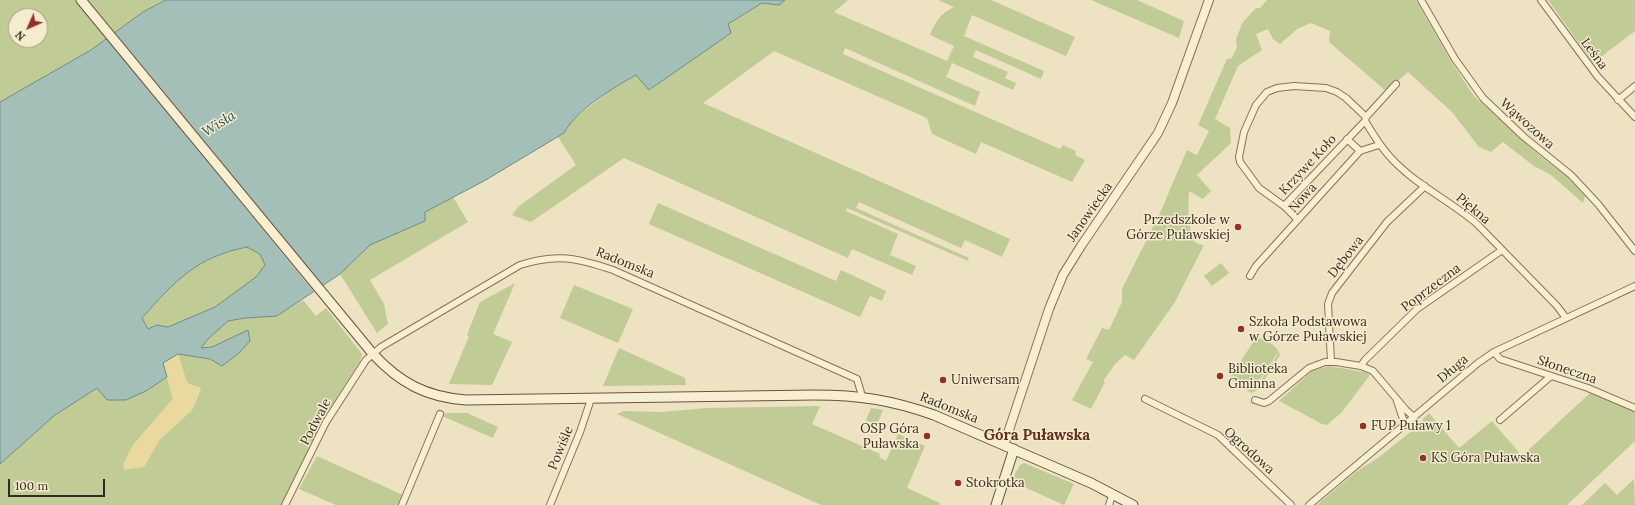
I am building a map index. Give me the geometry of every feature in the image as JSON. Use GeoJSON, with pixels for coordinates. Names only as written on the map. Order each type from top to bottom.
{"type":"FeatureCollection","features":[{"type":"Feature","properties":{"kind":"main road","name":"Radomska"},"geometry":{"type":"LineString","coordinates":[[81,0],[373,354],[383,365],[401,380],[424,392],[438,396],[466,400],[814,395],[862,396],[909,406],[934,415],[1113,493],[1133,505]]}},
{"type":"Feature","properties":{"kind":"main road"},"geometry":{"type":"LineString","coordinates":[[996,505],[1014,449]]}},
{"type":"Feature","properties":{"kind":"street","name":"Janowiecka"},"geometry":{"type":"LineString","coordinates":[[1004,445],[1049,309],[1061,280],[1074,256],[1158,133],[1175,97],[1209,0]]}},
{"type":"Feature","properties":{"kind":"street","name":"Wąwozowa"},"geometry":{"type":"LineString","coordinates":[[1422,0],[1458,64],[1483,98],[1524,137],[1572,175],[1635,251]]}},
{"type":"Feature","properties":{"kind":"street","name":"Leśna"},"geometry":{"type":"LineString","coordinates":[[1541,0],[1598,77],[1618,100],[1635,116]]}},
{"type":"Feature","properties":{"kind":"street"},"geometry":{"type":"LineString","coordinates":[[1366,119],[1396,84]]}},
{"type":"Feature","properties":{"kind":"street","name":"Krzywe Koło"},"geometry":{"type":"LineString","coordinates":[[1284,206],[1366,119],[1342,95],[1337,92],[1326,88],[1294,86],[1277,88],[1267,92],[1256,105],[1244,132],[1239,156],[1240,162],[1259,188],[1284,206],[1298,220]]}},
{"type":"Feature","properties":{"kind":"street"},"geometry":{"type":"LineString","coordinates":[[1618,100],[1635,86]]}},
{"type":"Feature","properties":{"kind":"street","name":"Piękna"},"geometry":{"type":"LineString","coordinates":[[1366,119],[1379,145],[1404,171],[1463,212],[1557,306],[1566,318]]}},
{"type":"Feature","properties":{"kind":"street","name":"Krzywe Koło"},"geometry":{"type":"LineString","coordinates":[[1347,139],[1360,151]]}},
{"type":"Feature","properties":{"kind":"street"},"geometry":{"type":"LineString","coordinates":[[1360,151],[1379,145]]}},
{"type":"Feature","properties":{"kind":"street","name":"Nowa"},"geometry":{"type":"LineString","coordinates":[[1250,276],[1256,266],[1360,151]]}},
{"type":"Feature","properties":{"kind":"street","name":"Dębowa"},"geometry":{"type":"LineString","coordinates":[[1331,361],[1328,304],[1332,293],[1387,222],[1425,186]]}},
{"type":"Feature","properties":{"kind":"street","name":"Poprzeczna"},"geometry":{"type":"LineString","coordinates":[[1361,366],[1365,360],[1417,309],[1502,250]]}},
{"type":"Feature","properties":{"kind":"street","name":"Radomska"},"geometry":{"type":"LineString","coordinates":[[373,354],[381,347],[520,265],[539,259],[566,258],[588,262],[613,270],[857,379],[862,396]]}},
{"type":"Feature","properties":{"kind":"street","name":"Długa"},"geometry":{"type":"LineString","coordinates":[[1309,505],[1478,363],[1494,352],[1635,286]]}},
{"type":"Feature","properties":{"kind":"street","name":"Słoneczna"},"geometry":{"type":"LineString","coordinates":[[1494,352],[1500,359],[1588,388],[1635,408]]}},
{"type":"Feature","properties":{"kind":"street","name":"Podwale"},"geometry":{"type":"LineString","coordinates":[[286,505],[326,422],[366,360],[373,354]]}},
{"type":"Feature","properties":{"kind":"street"},"geometry":{"type":"LineString","coordinates":[[1255,400],[1264,403],[1269,401],[1310,368],[1320,363],[1331,361],[1361,366],[1373,371],[1414,417]]}},
{"type":"Feature","properties":{"kind":"street"},"geometry":{"type":"LineString","coordinates":[[1500,420],[1551,376]]}},
{"type":"Feature","properties":{"kind":"street"},"geometry":{"type":"LineString","coordinates":[[1395,397],[1404,425]]}},
{"type":"Feature","properties":{"kind":"street","name":"Powiśle"},"geometry":{"type":"LineString","coordinates":[[550,505],[580,432],[591,398]]}},
{"type":"Feature","properties":{"kind":"street","name":"Ogrodowa"},"geometry":{"type":"LineString","coordinates":[[1145,398],[1218,435],[1292,505]]}},
{"type":"Feature","properties":{"kind":"street"},"geometry":{"type":"LineString","coordinates":[[403,505],[440,414]]}},
{"type":"Feature","properties":{"kind":"street"},"geometry":{"type":"LineString","coordinates":[[1109,505],[1113,493]]}},
{"type":"Feature","properties":{"kind":"green space"},"geometry":{"type":"Polygon","coordinates":[[[0,0],[165,0],[143,12],[91,50],[0,102],[0,0]]]}},
{"type":"Feature","properties":{"kind":"green space"},"geometry":{"type":"Polygon","coordinates":[[[785,0],[848,0],[834,12],[947,61],[954,46],[930,35],[939,18],[945,12],[954,7],[938,0],[991,0],[1075,37],[1066,56],[972,15],[964,36],[1044,71],[1041,79],[976,50],[973,57],[1008,72],[1005,78],[1016,83],[1013,90],[952,63],[946,77],[980,92],[975,106],[845,48],[843,54],[1060,149],[1063,145],[1076,151],[1075,155],[1085,160],[1072,182],[981,142],[976,154],[932,134],[927,118],[774,51],[703,103],[1010,239],[1002,257],[965,240],[961,248],[859,202],[856,208],[969,258],[968,261],[847,208],[846,211],[898,234],[890,255],[916,266],[912,275],[852,249],[848,258],[624,158],[531,222],[512,215],[519,206],[576,165],[558,137],[564,133],[569,123],[609,91],[636,75],[650,90],[730,33],[728,24],[763,3],[779,5],[785,0]]]}},
{"type":"Feature","properties":{"kind":"green space"},"geometry":{"type":"Polygon","coordinates":[[[1091,0],[1137,0],[1184,21],[1179,38],[1091,0]]]}},
{"type":"Feature","properties":{"kind":"green space"},"geometry":{"type":"Polygon","coordinates":[[[1267,0],[1416,0],[1452,63],[1474,96],[1540,156],[1566,176],[1585,196],[1583,203],[1551,175],[1534,166],[1503,142],[1491,152],[1479,147],[1452,112],[1408,72],[1386,91],[1329,42],[1330,31],[1311,23],[1297,29],[1280,44],[1273,39],[1268,29],[1256,34],[1262,50],[1238,66],[1215,119],[1230,128],[1231,143],[1197,175],[1211,191],[1203,199],[1189,191],[1189,219],[1192,235],[1198,244],[1204,245],[1175,302],[1134,360],[1125,355],[1115,364],[1103,381],[1105,382],[1091,409],[1072,400],[1093,362],[1086,359],[1102,328],[1109,330],[1122,302],[1122,289],[1160,213],[1187,150],[1197,155],[1209,131],[1198,125],[1227,59],[1232,58],[1237,47],[1236,39],[1243,22],[1256,8],[1260,8],[1267,0]]]}},
{"type":"Feature","properties":{"kind":"green space"},"geometry":{"type":"Polygon","coordinates":[[[1548,0],[1635,0],[1635,31],[1593,63],[1548,0]]]}},
{"type":"Feature","properties":{"kind":"green space"},"geometry":{"type":"Polygon","coordinates":[[[453,197],[468,222],[370,280],[384,304],[388,324],[377,333],[340,274],[370,245],[425,221],[425,212],[453,197]]]}},
{"type":"Feature","properties":{"kind":"green space"},"geometry":{"type":"Polygon","coordinates":[[[658,203],[836,281],[841,270],[886,291],[882,301],[870,296],[860,317],[649,224],[658,203]]]}},
{"type":"Feature","properties":{"kind":"green space"},"geometry":{"type":"Polygon","coordinates":[[[247,247],[260,254],[265,265],[256,277],[215,307],[168,327],[157,325],[148,329],[142,318],[176,282],[188,272],[214,257],[229,251],[247,247]]]}},
{"type":"Feature","properties":{"kind":"green space"},"geometry":{"type":"Polygon","coordinates":[[[1221,263],[1229,273],[1212,286],[1204,276],[1221,263]]]}},
{"type":"Feature","properties":{"kind":"green space"},"geometry":{"type":"Polygon","coordinates":[[[515,283],[493,334],[512,342],[492,385],[449,384],[469,336],[467,335],[480,302],[515,283]]]}},
{"type":"Feature","properties":{"kind":"green space"},"geometry":{"type":"Polygon","coordinates":[[[574,285],[633,309],[618,343],[560,318],[574,285]]]}},
{"type":"Feature","properties":{"kind":"green space"},"geometry":{"type":"Polygon","coordinates":[[[303,300],[316,316],[326,308],[362,354],[360,361],[329,410],[283,505],[0,505],[0,464],[55,415],[97,388],[125,400],[146,391],[167,377],[173,399],[133,445],[144,467],[159,440],[192,410],[201,389],[187,383],[178,354],[210,359],[222,366],[250,341],[248,330],[212,347],[201,348],[208,339],[228,321],[245,318],[277,316],[303,300]]]}},
{"type":"Feature","properties":{"kind":"green space"},"geometry":{"type":"Polygon","coordinates":[[[1256,338],[1267,341],[1279,352],[1280,355],[1258,390],[1251,393],[1234,382],[1231,376],[1256,338]],[[1278,354],[1253,390],[1256,388],[1278,354]]]}},
{"type":"Feature","properties":{"kind":"green space"},"geometry":{"type":"Polygon","coordinates":[[[619,348],[685,378],[686,385],[603,386],[619,348]]]}},
{"type":"Feature","properties":{"kind":"green space"},"geometry":{"type":"Polygon","coordinates":[[[1329,366],[1364,372],[1370,375],[1342,412],[1327,425],[1322,424],[1279,401],[1312,371],[1329,366]]]}},
{"type":"Feature","properties":{"kind":"green space"},"geometry":{"type":"Polygon","coordinates":[[[1590,393],[1612,400],[1635,412],[1635,441],[1567,505],[1317,505],[1357,471],[1378,458],[1423,422],[1423,419],[1429,413],[1459,448],[1492,421],[1522,456],[1590,393]]]}},
{"type":"Feature","properties":{"kind":"green space"},"geometry":{"type":"Polygon","coordinates":[[[820,406],[812,424],[880,454],[879,457],[886,461],[898,434],[925,446],[907,488],[940,503],[940,505],[821,505],[617,414],[624,411],[662,412],[706,408],[820,406]]]}},
{"type":"Feature","properties":{"kind":"green space"},"geometry":{"type":"Polygon","coordinates":[[[871,408],[883,410],[877,425],[866,420],[871,408]]]}},
{"type":"Feature","properties":{"kind":"green space"},"geometry":{"type":"Polygon","coordinates":[[[446,413],[467,413],[498,427],[493,438],[442,416],[446,413]]]}},
{"type":"Feature","properties":{"kind":"green space"},"geometry":{"type":"Polygon","coordinates":[[[317,456],[403,495],[399,505],[336,505],[299,489],[317,456]]]}},
{"type":"Feature","properties":{"kind":"green space"},"geometry":{"type":"Polygon","coordinates":[[[1024,463],[1074,484],[1064,505],[1011,481],[1020,465],[1024,463]]]}},
{"type":"Feature","properties":{"kind":"green space"},"geometry":{"type":"Polygon","coordinates":[[[1634,479],[1635,505],[1582,505],[1605,483],[1617,495],[1634,479]]]}},
{"type":"Feature","properties":{"kind":"sand"},"geometry":{"type":"Polygon","coordinates":[[[178,354],[187,383],[201,388],[192,410],[159,440],[144,467],[124,470],[123,464],[133,445],[173,399],[163,363],[178,354]]]}},
{"type":"Feature","properties":{"kind":"water","name":"Wisła"},"geometry":{"type":"Polygon","coordinates":[[[166,0],[785,0],[779,5],[762,3],[728,24],[731,33],[649,90],[636,75],[617,86],[586,108],[570,124],[564,133],[484,181],[425,212],[425,221],[370,245],[340,274],[277,316],[245,318],[228,321],[208,339],[201,348],[212,347],[248,330],[250,341],[239,353],[222,366],[210,359],[178,354],[163,363],[167,377],[146,391],[126,400],[107,400],[97,388],[55,415],[0,464],[0,102],[91,50],[143,12],[166,0]],[[247,247],[229,251],[200,264],[188,272],[165,293],[142,318],[148,329],[157,325],[168,327],[215,307],[256,277],[265,265],[260,254],[247,247]]]}},
{"type":"Feature","properties":{"kind":"pier"},"geometry":{"type":"Polygon","coordinates":[[[113,31],[324,287],[315,293],[105,37],[113,31]]]}},
{"type":"Feature","properties":{"kind":"place","name":"Przedszkole w Górze Puławskiej"},"geometry":{"type":"Point","coordinates":[1238,227]}},
{"type":"Feature","properties":{"kind":"place","name":"Szkoła Podstawowa w Górze Puławskiej"},"geometry":{"type":"Point","coordinates":[1241,329]}},
{"type":"Feature","properties":{"kind":"place","name":"Biblioteka Gminna"},"geometry":{"type":"Point","coordinates":[1220,376]}},
{"type":"Feature","properties":{"kind":"place","name":"Uniwersam"},"geometry":{"type":"Point","coordinates":[943,380]}},
{"type":"Feature","properties":{"kind":"place","name":"FUP Puławy 1"},"geometry":{"type":"Point","coordinates":[1363,426]}},
{"type":"Feature","properties":{"kind":"place","name":"OSP Góra Puławska"},"geometry":{"type":"Point","coordinates":[927,436]}},
{"type":"Feature","properties":{"kind":"place","name":"KS Góra Puławska"},"geometry":{"type":"Point","coordinates":[1423,458]}},
{"type":"Feature","properties":{"kind":"place","name":"Stokrotka"},"geometry":{"type":"Point","coordinates":[958,483]}},
{"type":"Feature","properties":{"kind":"district","name":"Góra Puławska"},"geometry":{"type":"Point","coordinates":[1037,436]}}]}
